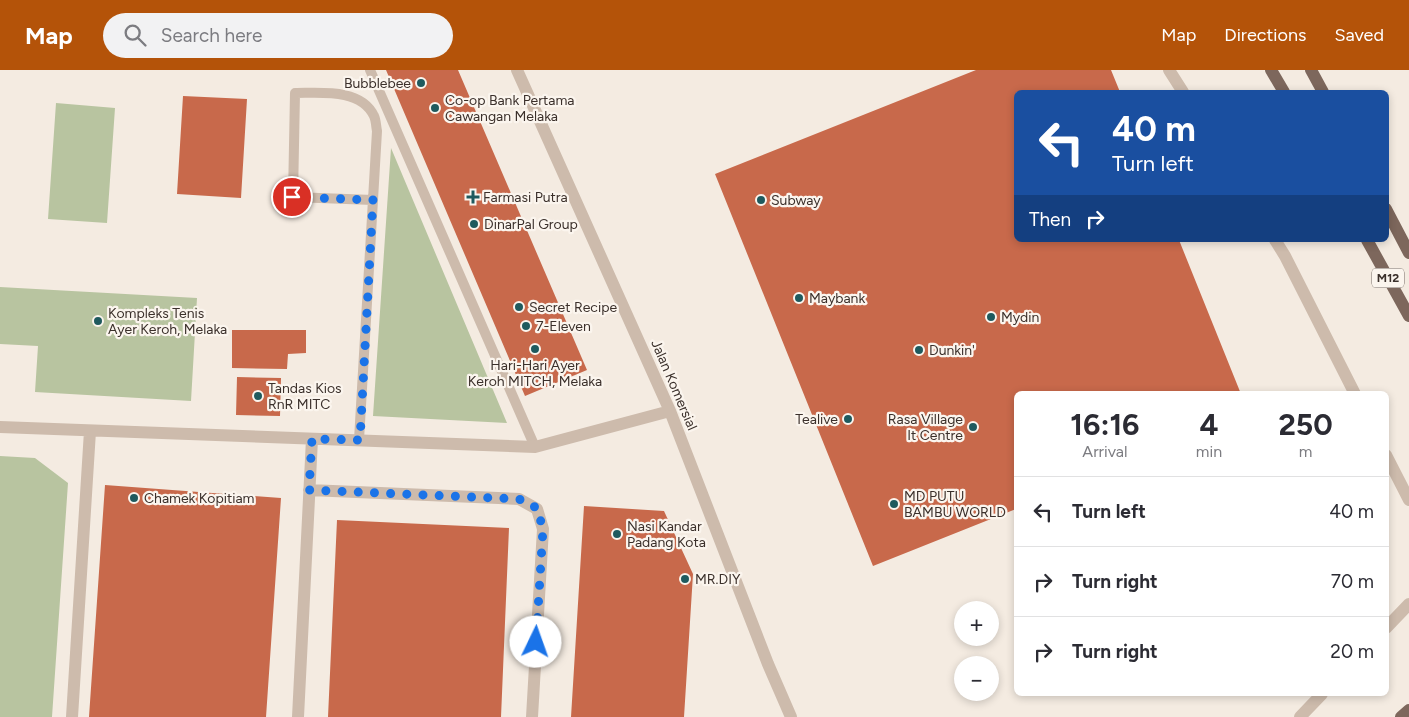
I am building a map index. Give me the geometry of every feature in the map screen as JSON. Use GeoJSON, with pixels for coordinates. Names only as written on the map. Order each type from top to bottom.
{"type":"FeatureCollection","features":[{"type":"Feature","properties":{"kind":"main road"},"geometry":{"type":"LineString","coordinates":[[1270,70],[1283,90]]}},
{"type":"Feature","properties":{"kind":"main road"},"geometry":{"type":"LineString","coordinates":[[1311,70],[1322,90]]}},
{"type":"Feature","properties":{"kind":"main road","name":"M12"},"geometry":{"type":"LineString","coordinates":[[1389,215],[1409,253]]}},
{"type":"Feature","properties":{"kind":"main road","name":"M12"},"geometry":{"type":"LineString","coordinates":[[1368,242],[1409,316]]}},
{"type":"Feature","properties":{"kind":"main road"},"geometry":{"type":"LineString","coordinates":[[1401,717],[1409,710]]}},
{"type":"Feature","properties":{"kind":"street","name":"Jalan Komersial"},"geometry":{"type":"LineString","coordinates":[[517,70],[670,411],[768,664],[791,717]]}},
{"type":"Feature","properties":{"kind":"street"},"geometry":{"type":"LineString","coordinates":[[1169,70],[1182,90]]}},
{"type":"Feature","properties":{"kind":"street"},"geometry":{"type":"LineString","coordinates":[[1276,242],[1353,391]]}},
{"type":"Feature","properties":{"kind":"street"},"geometry":{"type":"LineString","coordinates":[[0,427],[535,447],[670,411]]}},
{"type":"Feature","properties":{"kind":"street"},"geometry":{"type":"LineString","coordinates":[[72,717],[90,431]]}},
{"type":"Feature","properties":{"kind":"street"},"geometry":{"type":"LineString","coordinates":[[298,717],[312,439]]}},
{"type":"Feature","properties":{"kind":"street"},"geometry":{"type":"LineString","coordinates":[[1389,461],[1409,500]]}},
{"type":"Feature","properties":{"kind":"street"},"geometry":{"type":"LineString","coordinates":[[309,490],[519,499],[537,508],[543,529],[532,717]]}},
{"type":"Feature","properties":{"kind":"street"},"geometry":{"type":"LineString","coordinates":[[1389,625],[1409,604]]}},
{"type":"Feature","properties":{"kind":"street"},"geometry":{"type":"LineString","coordinates":[[1300,717],[1320,696]]}},
{"type":"Feature","properties":{"kind":"lane"},"geometry":{"type":"LineString","coordinates":[[370,70],[535,447]]}},
{"type":"Feature","properties":{"kind":"lane"},"geometry":{"type":"LineString","coordinates":[[360,440],[377,131],[374,116],[366,105],[357,99],[338,94],[295,93],[292,197],[373,200]]}},
{"type":"Feature","properties":{"kind":"green space"},"geometry":{"type":"Polygon","coordinates":[[[56,103],[115,108],[107,223],[48,219],[56,103]]]}},
{"type":"Feature","properties":{"kind":"green space"},"geometry":{"type":"Polygon","coordinates":[[[391,148],[507,423],[373,416],[391,148]]]}},
{"type":"Feature","properties":{"kind":"green space","name":"Kompleks Tenis Ayer Keroh, Melaka"},"geometry":{"type":"Polygon","coordinates":[[[0,287],[197,298],[191,401],[35,392],[38,346],[0,344],[0,287]]]}},
{"type":"Feature","properties":{"kind":"green space"},"geometry":{"type":"Polygon","coordinates":[[[0,456],[35,458],[68,483],[52,717],[0,717],[0,456]]]}},
{"type":"Feature","properties":{"kind":"building"},"geometry":{"type":"Polygon","coordinates":[[[386,70],[458,70],[587,370],[525,396],[386,70]]]}},
{"type":"Feature","properties":{"kind":"building","name":"Mydin"},"geometry":{"type":"Polygon","coordinates":[[[976,70],[1111,70],[1119,90],[1014,90],[1014,242],[1180,242],[1240,391],[1014,391],[1014,510],[873,566],[715,174],[976,70]]]}},
{"type":"Feature","properties":{"kind":"building"},"geometry":{"type":"Polygon","coordinates":[[[183,96],[247,99],[241,198],[177,194],[183,96]]]}},
{"type":"Feature","properties":{"kind":"building"},"geometry":{"type":"Polygon","coordinates":[[[232,330],[306,330],[306,353],[288,354],[287,369],[232,368],[232,330]]]}},
{"type":"Feature","properties":{"kind":"building","name":"Tandas Kios RnR MITC"},"geometry":{"type":"Polygon","coordinates":[[[237,377],[281,378],[280,416],[236,415],[237,377]]]}},
{"type":"Feature","properties":{"kind":"building"},"geometry":{"type":"Polygon","coordinates":[[[105,485],[281,498],[266,717],[89,717],[105,485]]]}},
{"type":"Feature","properties":{"kind":"building"},"geometry":{"type":"Polygon","coordinates":[[[584,506],[664,511],[693,574],[684,717],[571,717],[584,506]]]}},
{"type":"Feature","properties":{"kind":"building"},"geometry":{"type":"Polygon","coordinates":[[[337,520],[509,528],[501,717],[328,717],[337,520]]]}},
{"type":"Feature","properties":{"kind":"place","name":"Bubblebee"},"geometry":{"type":"Point","coordinates":[421,83]}},
{"type":"Feature","properties":{"kind":"place","name":"Co-op Bank Pertama Cawangan Melaka"},"geometry":{"type":"Point","coordinates":[435,108]}},
{"type":"Feature","properties":{"kind":"place","name":"Farmasi Putra"},"geometry":{"type":"Point","coordinates":[473,197]}},
{"type":"Feature","properties":{"kind":"place","name":"Subway"},"geometry":{"type":"Point","coordinates":[761,200]}},
{"type":"Feature","properties":{"kind":"place","name":"DinarPal Group"},"geometry":{"type":"Point","coordinates":[474,224]}},
{"type":"Feature","properties":{"kind":"place","name":"Maybank"},"geometry":{"type":"Point","coordinates":[799,298]}},
{"type":"Feature","properties":{"kind":"place","name":"Secret Recipe"},"geometry":{"type":"Point","coordinates":[519,307]}},
{"type":"Feature","properties":{"kind":"place","name":"Mydin"},"geometry":{"type":"Point","coordinates":[991,317]}},
{"type":"Feature","properties":{"kind":"place","name":"Kompleks Tenis Ayer Keroh, Melaka"},"geometry":{"type":"Point","coordinates":[98,321]}},
{"type":"Feature","properties":{"kind":"place","name":"7-Eleven"},"geometry":{"type":"Point","coordinates":[526,326]}},
{"type":"Feature","properties":{"kind":"place","name":"Hari-Hari Ayer Keroh MITCH, Melaka"},"geometry":{"type":"Point","coordinates":[535,349]}},
{"type":"Feature","properties":{"kind":"place","name":"Dunkin'"},"geometry":{"type":"Point","coordinates":[919,350]}},
{"type":"Feature","properties":{"kind":"place","name":"Tandas Kios RnR MITC"},"geometry":{"type":"Point","coordinates":[258,396]}},
{"type":"Feature","properties":{"kind":"place","name":"Tealive"},"geometry":{"type":"Point","coordinates":[848,419]}},
{"type":"Feature","properties":{"kind":"place","name":"Rasa Village It Centre"},"geometry":{"type":"Point","coordinates":[973,427]}},
{"type":"Feature","properties":{"kind":"place","name":"Chamek Kopitiam"},"geometry":{"type":"Point","coordinates":[134,498]}},
{"type":"Feature","properties":{"kind":"place","name":"MD PUTU BAMBU WORLD"},"geometry":{"type":"Point","coordinates":[894,504]}},
{"type":"Feature","properties":{"kind":"place","name":"Nasi Kandar Padang Kota"},"geometry":{"type":"Point","coordinates":[617,534]}},
{"type":"Feature","properties":{"kind":"place","name":"MR.DIY"},"geometry":{"type":"Point","coordinates":[685,579]}},
{"type":"Feature","properties":{"kind":"route"},"geometry":{"type":"LineString","coordinates":[[292,197],[373,200],[360,440],[312,439],[309,490],[519,499],[537,508],[543,529],[536,642]]}}]}
